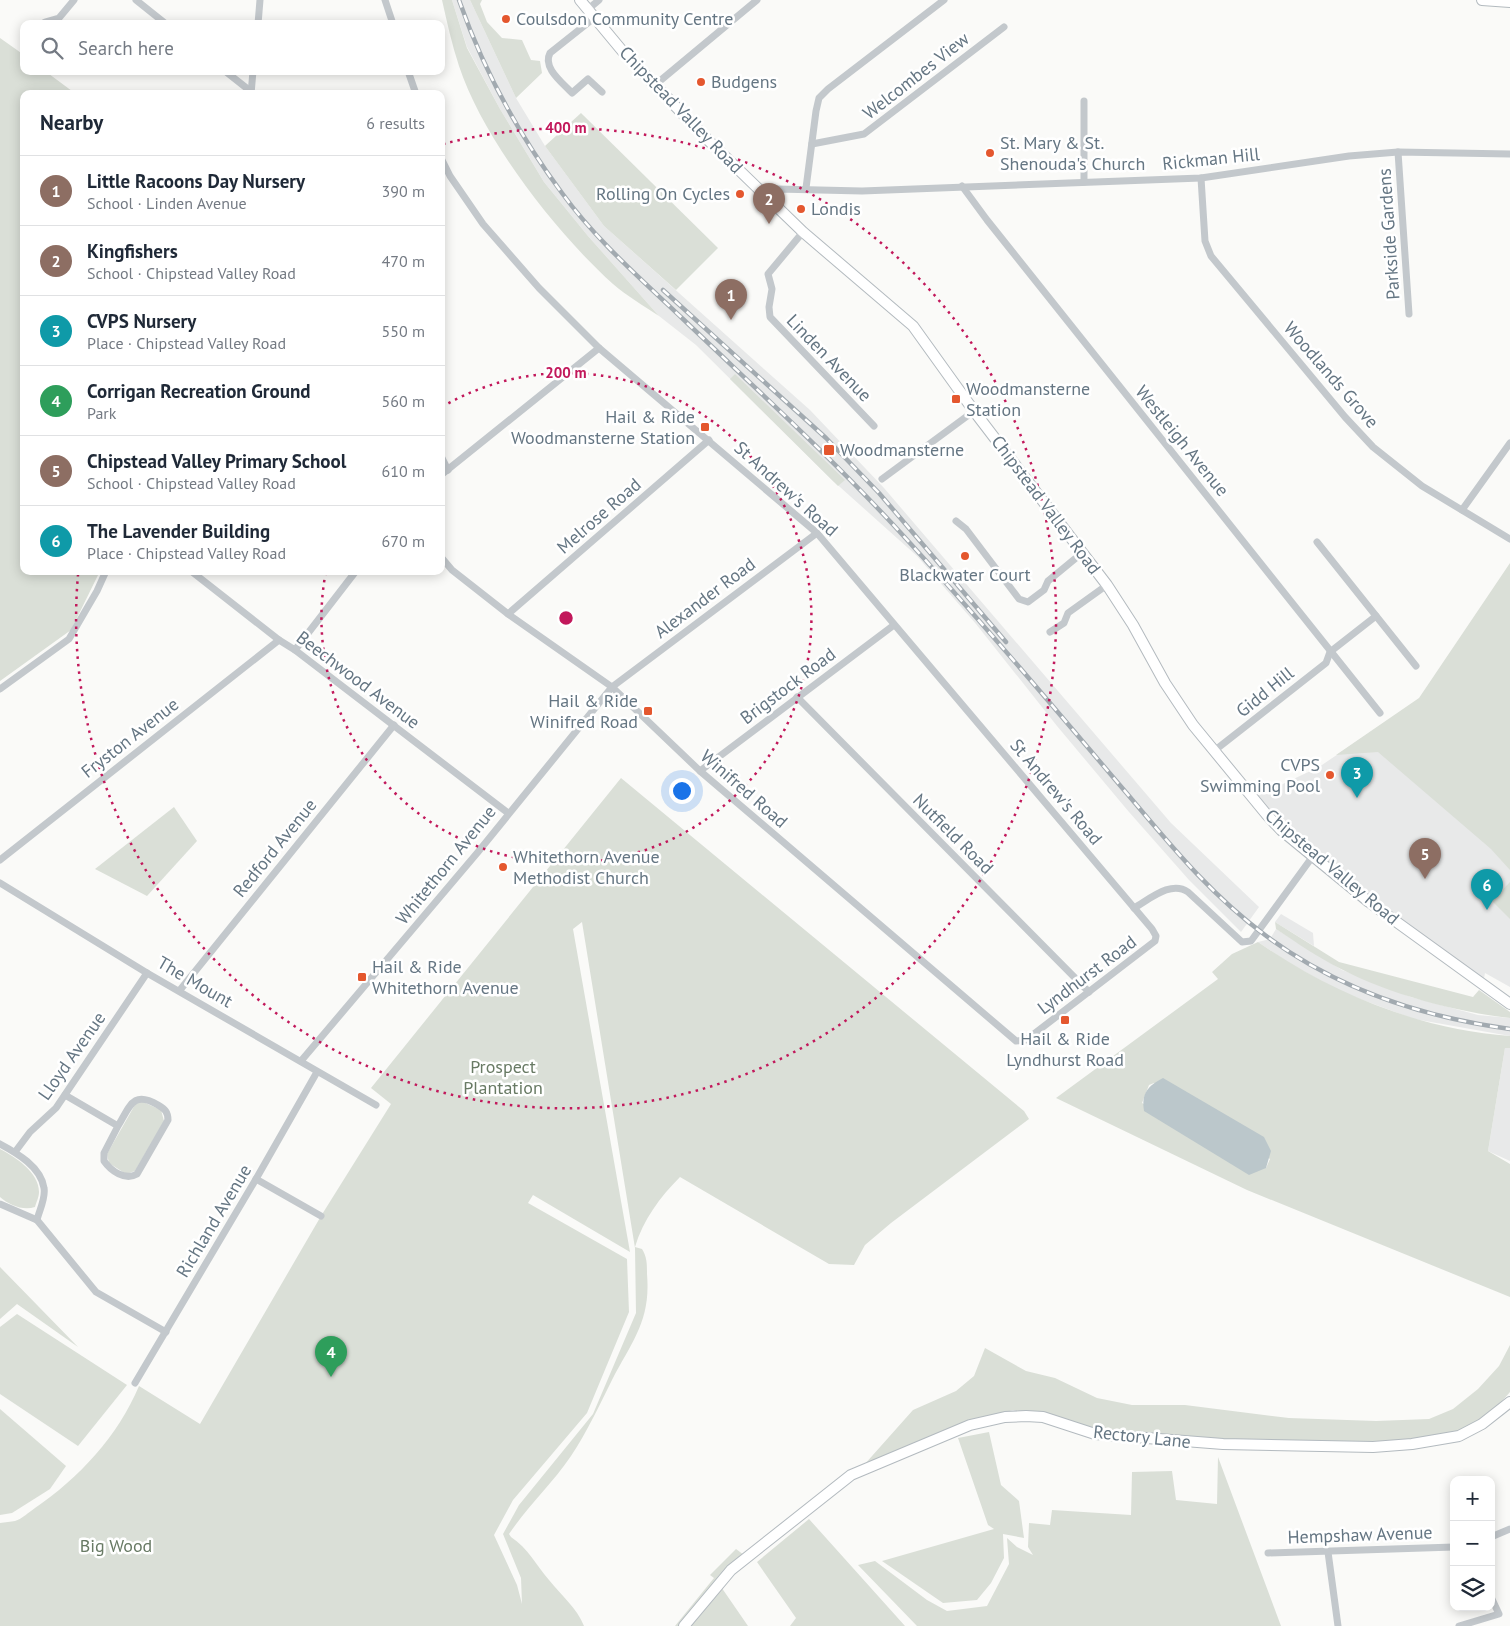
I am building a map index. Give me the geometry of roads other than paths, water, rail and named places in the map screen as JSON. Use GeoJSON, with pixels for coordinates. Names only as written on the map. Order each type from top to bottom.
{"type":"FeatureCollection","features":[{"type":"Feature","properties":{"kind":"main road","name":"Chipstead Valley Road"},"geometry":{"type":"LineString","coordinates":[[580,0],[590,14],[655,85],[766,196],[803,232],[913,326],[974,411],[1107,586],[1133,625],[1165,683],[1214,751],[1267,815],[1313,856],[1411,933],[1510,1004]]}},
{"type":"Feature","properties":{"kind":"main road"},"geometry":{"type":"LineString","coordinates":[[1482,0],[1510,2]]}},
{"type":"Feature","properties":{"kind":"main road","name":"Rectory Lane"},"geometry":{"type":"LineString","coordinates":[[684,1626],[731,1570],[851,1475],[970,1425],[1006,1417],[1026,1416],[1043,1417],[1095,1434],[1223,1444],[1373,1447],[1412,1444],[1458,1436],[1482,1424],[1510,1403]]}},
{"type":"Feature","properties":{"kind":"street"},"geometry":{"type":"LineString","coordinates":[[52,20],[59,18],[74,0]]}},
{"type":"Feature","properties":{"kind":"street"},"geometry":{"type":"LineString","coordinates":[[136,0],[161,20]]}},
{"type":"Feature","properties":{"kind":"street"},"geometry":{"type":"LineString","coordinates":[[258,20],[260,0]]}},
{"type":"Feature","properties":{"kind":"street"},"geometry":{"type":"LineString","coordinates":[[386,0],[392,20]]}},
{"type":"Feature","properties":{"kind":"street"},"geometry":{"type":"LineString","coordinates":[[599,0],[590,14],[550,53],[547,61],[549,68],[572,93],[588,79],[602,92]]}},
{"type":"Feature","properties":{"kind":"street"},"geometry":{"type":"LineString","coordinates":[[655,85],[757,0]]}},
{"type":"Feature","properties":{"kind":"street"},"geometry":{"type":"LineString","coordinates":[[806,188],[817,104],[823,93],[944,0]]}},
{"type":"Feature","properties":{"kind":"street","name":"Welcombes View"},"geometry":{"type":"LineString","coordinates":[[812,144],[864,134],[1004,26]]}},
{"type":"Feature","properties":{"kind":"street"},"geometry":{"type":"LineString","coordinates":[[230,75],[248,90]]}},
{"type":"Feature","properties":{"kind":"street"},"geometry":{"type":"LineString","coordinates":[[252,90],[253,75]]}},
{"type":"Feature","properties":{"kind":"street"},"geometry":{"type":"LineString","coordinates":[[409,75],[415,90]]}},
{"type":"Feature","properties":{"kind":"street"},"geometry":{"type":"LineString","coordinates":[[1084,101],[1084,182]]}},
{"type":"Feature","properties":{"kind":"street","name":"Rickman Hill"},"geometry":{"type":"LineString","coordinates":[[766,196],[777,189],[806,188],[862,191],[1201,178],[1349,156],[1398,152],[1510,154]]}},
{"type":"Feature","properties":{"kind":"street","name":"Parkside Gardens"},"geometry":{"type":"LineString","coordinates":[[1398,152],[1410,314]]}},
{"type":"Feature","properties":{"kind":"street","name":"St Andrew's Road"},"geometry":{"type":"LineString","coordinates":[[445,166],[483,224],[539,288],[599,348],[817,533],[1152,929]]}},
{"type":"Feature","properties":{"kind":"street","name":"Woodlands Grove"},"geometry":{"type":"LineString","coordinates":[[1201,178],[1206,241],[1216,262],[1345,417],[1373,447],[1422,486],[1510,539]]}},
{"type":"Feature","properties":{"kind":"street","name":"Westleigh Avenue"},"geometry":{"type":"LineString","coordinates":[[962,186],[1330,652],[1380,712]]}},
{"type":"Feature","properties":{"kind":"street","name":"Linden Avenue"},"geometry":{"type":"LineString","coordinates":[[803,232],[768,274],[772,289],[769,307],[770,317],[874,426]]}},
{"type":"Feature","properties":{"kind":"street"},"geometry":{"type":"LineString","coordinates":[[445,473],[599,348]]}},
{"type":"Feature","properties":{"kind":"street"},"geometry":{"type":"LineString","coordinates":[[882,480],[974,411]]}},
{"type":"Feature","properties":{"kind":"street","name":"Melrose Road"},"geometry":{"type":"LineString","coordinates":[[508,614],[709,440]]}},
{"type":"Feature","properties":{"kind":"street"},"geometry":{"type":"LineString","coordinates":[[1462,510],[1510,443]]}},
{"type":"Feature","properties":{"kind":"street"},"geometry":{"type":"LineString","coordinates":[[445,464],[448,470]]}},
{"type":"Feature","properties":{"kind":"street"},"geometry":{"type":"LineString","coordinates":[[956,521],[966,529],[1019,598],[1028,602],[1044,590],[1048,581],[1082,553]]}},
{"type":"Feature","properties":{"kind":"street","name":"Alexander Road"},"geometry":{"type":"LineString","coordinates":[[612,687],[817,533]]}},
{"type":"Feature","properties":{"kind":"street"},"geometry":{"type":"LineString","coordinates":[[1318,542],[1416,666]]}},
{"type":"Feature","properties":{"kind":"street","name":"Winifred Road"},"geometry":{"type":"LineString","coordinates":[[445,562],[452,570],[508,614],[612,687],[700,771],[1013,1039],[1020,1042],[1026,1040]]}},
{"type":"Feature","properties":{"kind":"street"},"geometry":{"type":"LineString","coordinates":[[0,689],[68,639],[86,613],[104,575]]}},
{"type":"Feature","properties":{"kind":"street","name":"Beechwood Avenue"},"geometry":{"type":"LineString","coordinates":[[196,575],[278,640],[295,650],[508,813]]}},
{"type":"Feature","properties":{"kind":"street"},"geometry":{"type":"LineString","coordinates":[[295,650],[353,575]]}},
{"type":"Feature","properties":{"kind":"street"},"geometry":{"type":"LineString","coordinates":[[1050,632],[1064,622],[1068,613],[1107,586]]}},
{"type":"Feature","properties":{"kind":"street","name":"Gidd Hill"},"geometry":{"type":"LineString","coordinates":[[1214,751],[1326,663],[1330,652],[1376,616]]}},
{"type":"Feature","properties":{"kind":"street","name":"Brigstock Road"},"geometry":{"type":"LineString","coordinates":[[700,771],[894,625]]}},
{"type":"Feature","properties":{"kind":"street","name":"Fryston Avenue"},"geometry":{"type":"LineString","coordinates":[[0,860],[278,640]]}},
{"type":"Feature","properties":{"kind":"street","name":"Whitethorn Avenue"},"geometry":{"type":"LineString","coordinates":[[301,1061],[472,859],[612,687]]}},
{"type":"Feature","properties":{"kind":"street","name":"Nutfield Road"},"geometry":{"type":"LineString","coordinates":[[797,697],[1089,992]]}},
{"type":"Feature","properties":{"kind":"street","name":"Redford Avenue"},"geometry":{"type":"LineString","coordinates":[[180,990],[394,725]]}},
{"type":"Feature","properties":{"kind":"street"},"geometry":{"type":"LineString","coordinates":[[1134,908],[1167,890],[1180,888],[1188,892],[1242,942],[1247,943],[1251,941],[1313,856]]}},
{"type":"Feature","properties":{"kind":"street","name":"The Mount"},"geometry":{"type":"LineString","coordinates":[[0,883],[147,972],[376,1105]]}},
{"type":"Feature","properties":{"kind":"street","name":"Lyndhurst Road"},"geometry":{"type":"LineString","coordinates":[[1026,1040],[1154,943],[1156,936],[1152,929]]}},
{"type":"Feature","properties":{"kind":"street","name":"Lloyd Avenue"},"geometry":{"type":"LineString","coordinates":[[14,1152],[30,1132],[56,1108],[147,972]]}},
{"type":"Feature","properties":{"kind":"street","name":"Richland Avenue"},"geometry":{"type":"LineString","coordinates":[[135,1383],[317,1072]]}},
{"type":"Feature","properties":{"kind":"street"},"geometry":{"type":"LineString","coordinates":[[65,1095],[118,1126]]}},
{"type":"Feature","properties":{"kind":"street"},"geometry":{"type":"LineString","coordinates":[[140,1097],[147,1098],[164,1108],[168,1114],[168,1120],[137,1174],[133,1177],[126,1178],[104,1161],[104,1153],[118,1126],[134,1101],[140,1097]]}},
{"type":"Feature","properties":{"kind":"street"},"geometry":{"type":"LineString","coordinates":[[0,1144],[14,1152],[34,1170],[44,1189],[37,1220]]}},
{"type":"Feature","properties":{"kind":"street"},"geometry":{"type":"LineString","coordinates":[[256,1179],[321,1216]]}},
{"type":"Feature","properties":{"kind":"street"},"geometry":{"type":"LineString","coordinates":[[0,1204],[37,1220],[96,1292],[166,1332]]}},
{"type":"Feature","properties":{"kind":"street"},"geometry":{"type":"LineString","coordinates":[[1495,1535],[1510,1529]]}},
{"type":"Feature","properties":{"kind":"street","name":"Hempshaw Avenue"},"geometry":{"type":"LineString","coordinates":[[1268,1554],[1450,1547]]}},
{"type":"Feature","properties":{"kind":"street"},"geometry":{"type":"LineString","coordinates":[[1328,1552],[1338,1626]]}},
{"type":"Feature","properties":{"kind":"street"},"geometry":{"type":"LineString","coordinates":[[1459,1626],[1499,1614],[1495,1606]]}},
{"type":"Feature","properties":{"kind":"railway"},"geometry":{"type":"LineString","coordinates":[[459,0],[479,51],[503,101],[546,171],[589,227],[820,450],[899,531],[982,624],[1170,844],[1223,900],[1265,935],[1293,954],[1321,971],[1351,985],[1381,998],[1445,1017],[1510,1029]]}},
{"type":"Feature","properties":{"kind":"railway"},"geometry":{"type":"LineString","coordinates":[[663,290],[826,438],[879,493],[1006,642]]}},
{"type":"Feature","properties":{"kind":"place","name":"Coulsdon Community Centre"},"geometry":{"type":"Point","coordinates":[506,19]}},
{"type":"Feature","properties":{"kind":"place","name":"Budgens"},"geometry":{"type":"Point","coordinates":[701,82]}},
{"type":"Feature","properties":{"kind":"place","name":"St. Mary & St. Shenouda's Church"},"geometry":{"type":"Point","coordinates":[990,153]}},
{"type":"Feature","properties":{"kind":"place","name":"Rolling On Cycles"},"geometry":{"type":"Point","coordinates":[740,194]}},
{"type":"Feature","properties":{"kind":"place","name":"Londis"},"geometry":{"type":"Point","coordinates":[801,209]}},
{"type":"Feature","properties":{"kind":"place","name":"Kingfishers"},"geometry":{"type":"Point","coordinates":[769,224]}},
{"type":"Feature","properties":{"kind":"place","name":"Little Racoons Day Nursery"},"geometry":{"type":"Point","coordinates":[731,320]}},
{"type":"Feature","properties":{"kind":"place","name":"Woodmansterne Station"},"geometry":{"type":"Point","coordinates":[956,399]}},
{"type":"Feature","properties":{"kind":"place","name":"Hail & Ride Woodmansterne Station"},"geometry":{"type":"Point","coordinates":[705,427]}},
{"type":"Feature","properties":{"kind":"place","name":"Woodmansterne"},"geometry":{"type":"Point","coordinates":[829,450]}},
{"type":"Feature","properties":{"kind":"place","name":"Blackwater Court"},"geometry":{"type":"Point","coordinates":[965,556]}},
{"type":"Feature","properties":{"kind":"place","name":"Hail & Ride Winifred Road"},"geometry":{"type":"Point","coordinates":[648,711]}},
{"type":"Feature","properties":{"kind":"place","name":"CVPS Swimming Pool"},"geometry":{"type":"Point","coordinates":[1330,775]}},
{"type":"Feature","properties":{"kind":"place","name":"CVPS Nursery"},"geometry":{"type":"Point","coordinates":[1357,798]}},
{"type":"Feature","properties":{"kind":"place","name":"Whitethorn Avenue Methodist Church"},"geometry":{"type":"Point","coordinates":[503,867]}},
{"type":"Feature","properties":{"kind":"place","name":"Chipstead Valley Primary School"},"geometry":{"type":"Point","coordinates":[1425,879]}},
{"type":"Feature","properties":{"kind":"place","name":"The Lavender Building"},"geometry":{"type":"Point","coordinates":[1487,910]}},
{"type":"Feature","properties":{"kind":"place","name":"Hail & Ride Whitethorn Avenue"},"geometry":{"type":"Point","coordinates":[362,977]}},
{"type":"Feature","properties":{"kind":"place","name":"Hail & Ride Lyndhurst Road"},"geometry":{"type":"Point","coordinates":[1065,1020]}},
{"type":"Feature","properties":{"kind":"place","name":"Corrigan Recreation Ground"},"geometry":{"type":"Point","coordinates":[331,1377]}},
{"type":"Feature","properties":{"kind":"park label","name":"Prospect Plantation"},"geometry":{"type":"Point","coordinates":[503,1077]}},
{"type":"Feature","properties":{"kind":"park label","name":"Big Wood"},"geometry":{"type":"Point","coordinates":[116,1546]}}]}
